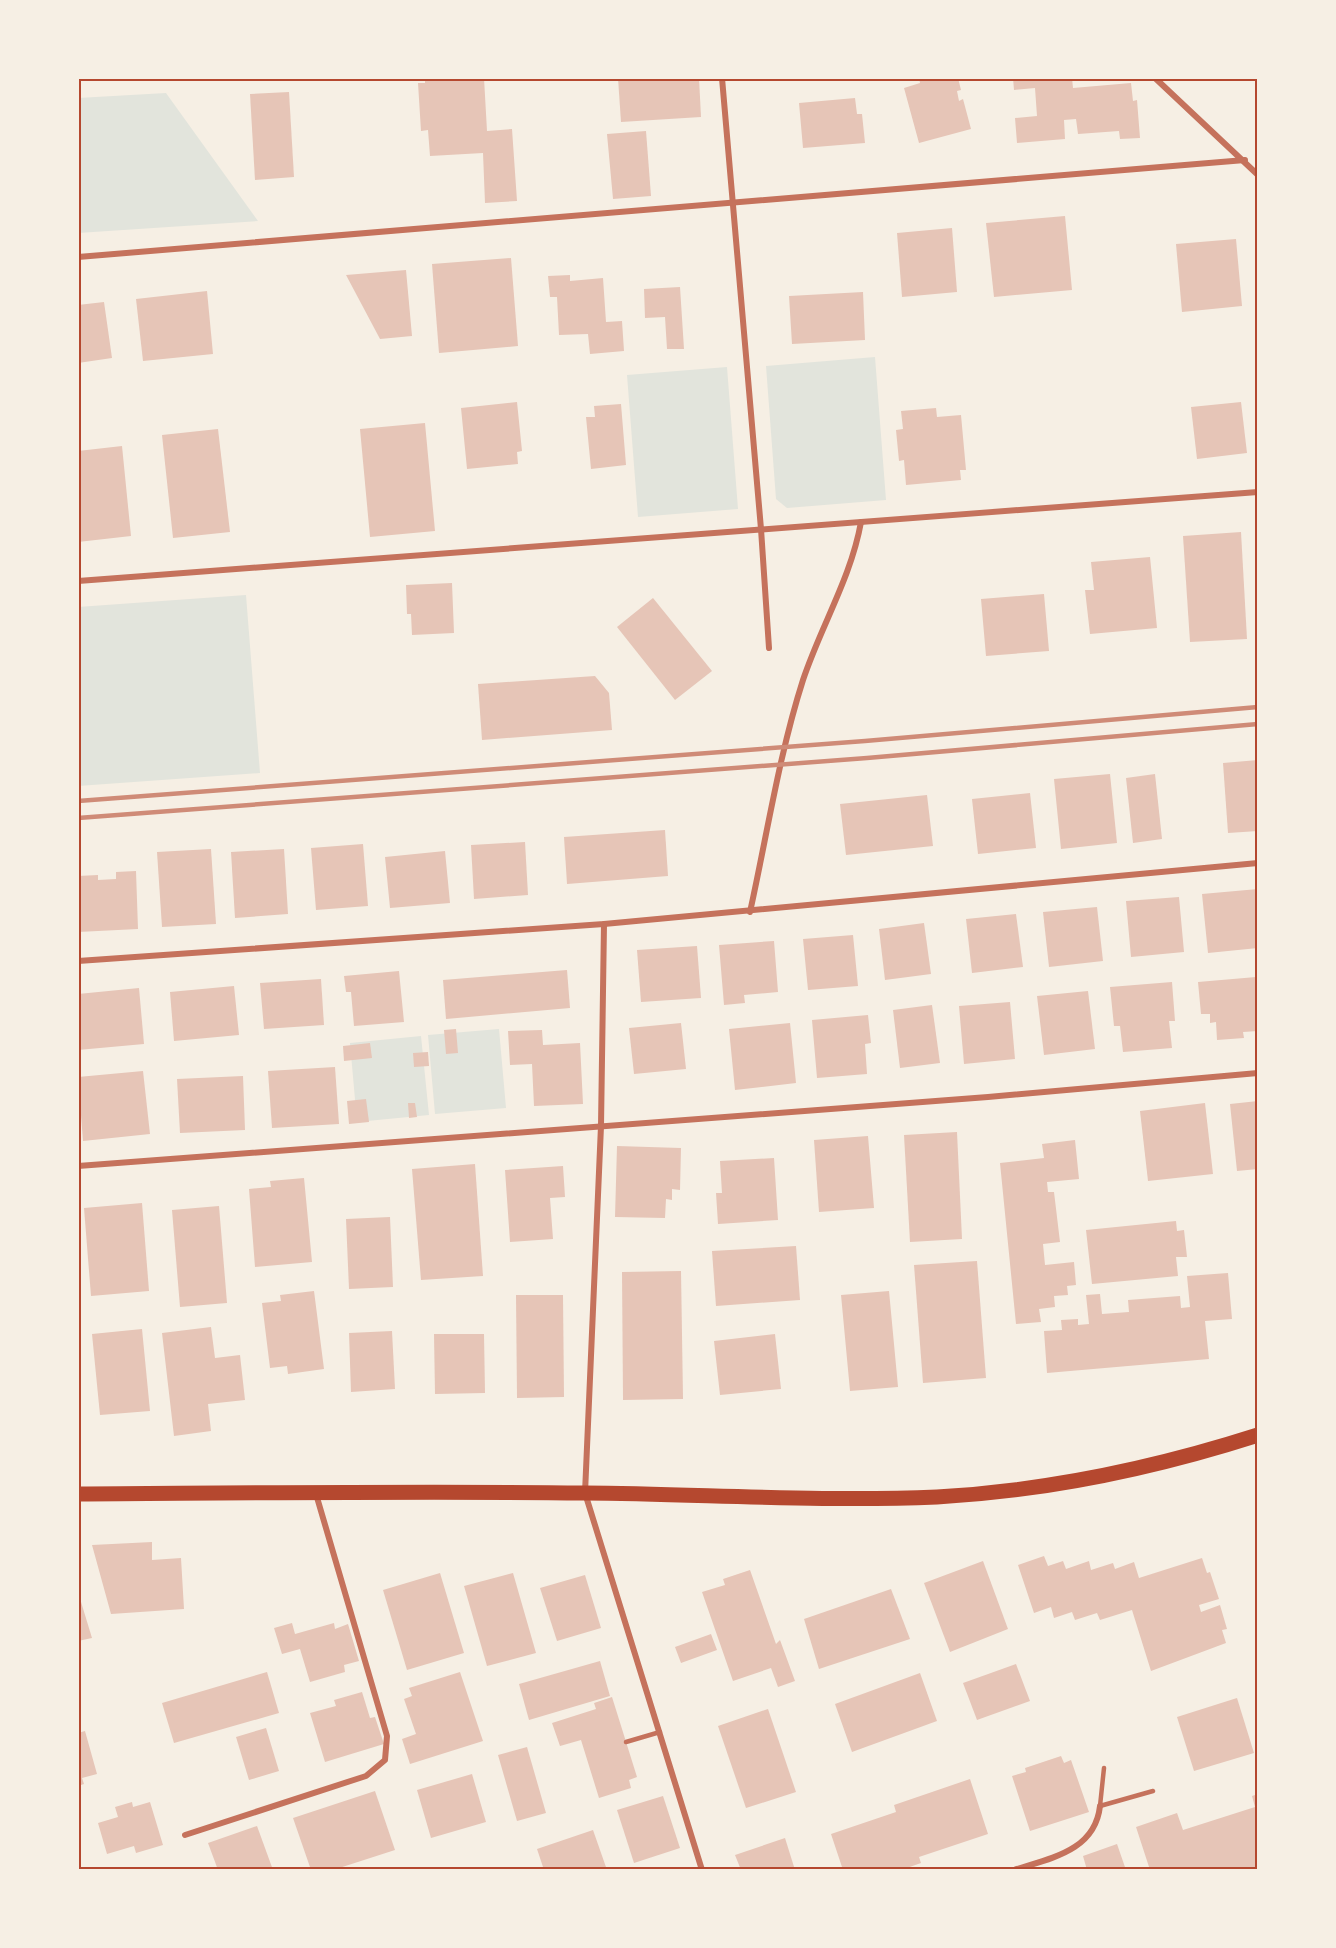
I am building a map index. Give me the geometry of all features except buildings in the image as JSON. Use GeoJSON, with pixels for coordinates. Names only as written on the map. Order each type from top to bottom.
{"type":"FeatureCollection","features":[{"type":"Feature","properties":{"kind":"main road"},"geometry":{"type":"LineString","coordinates":[[78,1494],[585,1493],[853,1498],[983,1493],[1055,1484],[1135,1468],[1258,1435]]}},
{"type":"Feature","properties":{"kind":"street"},"geometry":{"type":"LineString","coordinates":[[722,78],[761,529],[769,648]]}},
{"type":"Feature","properties":{"kind":"street"},"geometry":{"type":"LineString","coordinates":[[1155,78],[1245,160],[1258,175]]}},
{"type":"Feature","properties":{"kind":"street"},"geometry":{"type":"LineString","coordinates":[[78,257],[1245,160]]}},
{"type":"Feature","properties":{"kind":"street"},"geometry":{"type":"LineString","coordinates":[[78,581],[1258,492]]}},
{"type":"Feature","properties":{"kind":"street"},"geometry":{"type":"LineString","coordinates":[[750,912],[795,707],[810,661],[851,564],[861,522]]}},
{"type":"Feature","properties":{"kind":"street"},"geometry":{"type":"LineString","coordinates":[[78,961],[750,912],[1258,863]]}},
{"type":"Feature","properties":{"kind":"street"},"geometry":{"type":"LineString","coordinates":[[604,924],[601,1126],[585,1493],[702,1870]]}},
{"type":"Feature","properties":{"kind":"street"},"geometry":{"type":"LineString","coordinates":[[78,1166],[1022,1095],[1258,1073]]}},
{"type":"Feature","properties":{"kind":"street"},"geometry":{"type":"LineString","coordinates":[[185,1835],[366,1776],[385,1760],[387,1736],[316,1493]]}},
{"type":"Feature","properties":{"kind":"street"},"geometry":{"type":"LineString","coordinates":[[1014,1870],[1065,1853],[1082,1843],[1096,1826],[1101,1806]]}},
{"type":"Feature","properties":{"kind":"lane"},"geometry":{"type":"LineString","coordinates":[[626,1742],[660,1732]]}},
{"type":"Feature","properties":{"kind":"lane"},"geometry":{"type":"LineString","coordinates":[[1104,1768],[1101,1806],[1153,1791]]}},
{"type":"Feature","properties":{"kind":"shaded area"},"geometry":{"type":"Polygon","coordinates":[[[166,93],[258,221],[78,233],[78,98],[166,93]]]}},
{"type":"Feature","properties":{"kind":"shaded area"},"geometry":{"type":"Polygon","coordinates":[[[875,357],[886,500],[787,508],[776,499],[766,366],[875,357]]]}},
{"type":"Feature","properties":{"kind":"shaded area"},"geometry":{"type":"Polygon","coordinates":[[[727,367],[738,509],[638,517],[627,375],[727,367]]]}},
{"type":"Feature","properties":{"kind":"shaded area"},"geometry":{"type":"Polygon","coordinates":[[[246,595],[260,773],[78,786],[78,607],[246,595]]]}},
{"type":"Feature","properties":{"kind":"shaded area"},"geometry":{"type":"Polygon","coordinates":[[[499,1029],[506,1108],[435,1114],[428,1035],[499,1029]]]}},
{"type":"Feature","properties":{"kind":"shaded area"},"geometry":{"type":"Polygon","coordinates":[[[421,1036],[429,1115],[357,1122],[350,1043],[421,1036]]]}},
{"type":"Feature","properties":{"kind":"railway"},"geometry":{"type":"LineString","coordinates":[[78,801],[865,741],[1258,707]]}},
{"type":"Feature","properties":{"kind":"railway"},"geometry":{"type":"LineString","coordinates":[[78,818],[867,758],[1258,724]]}}]}
